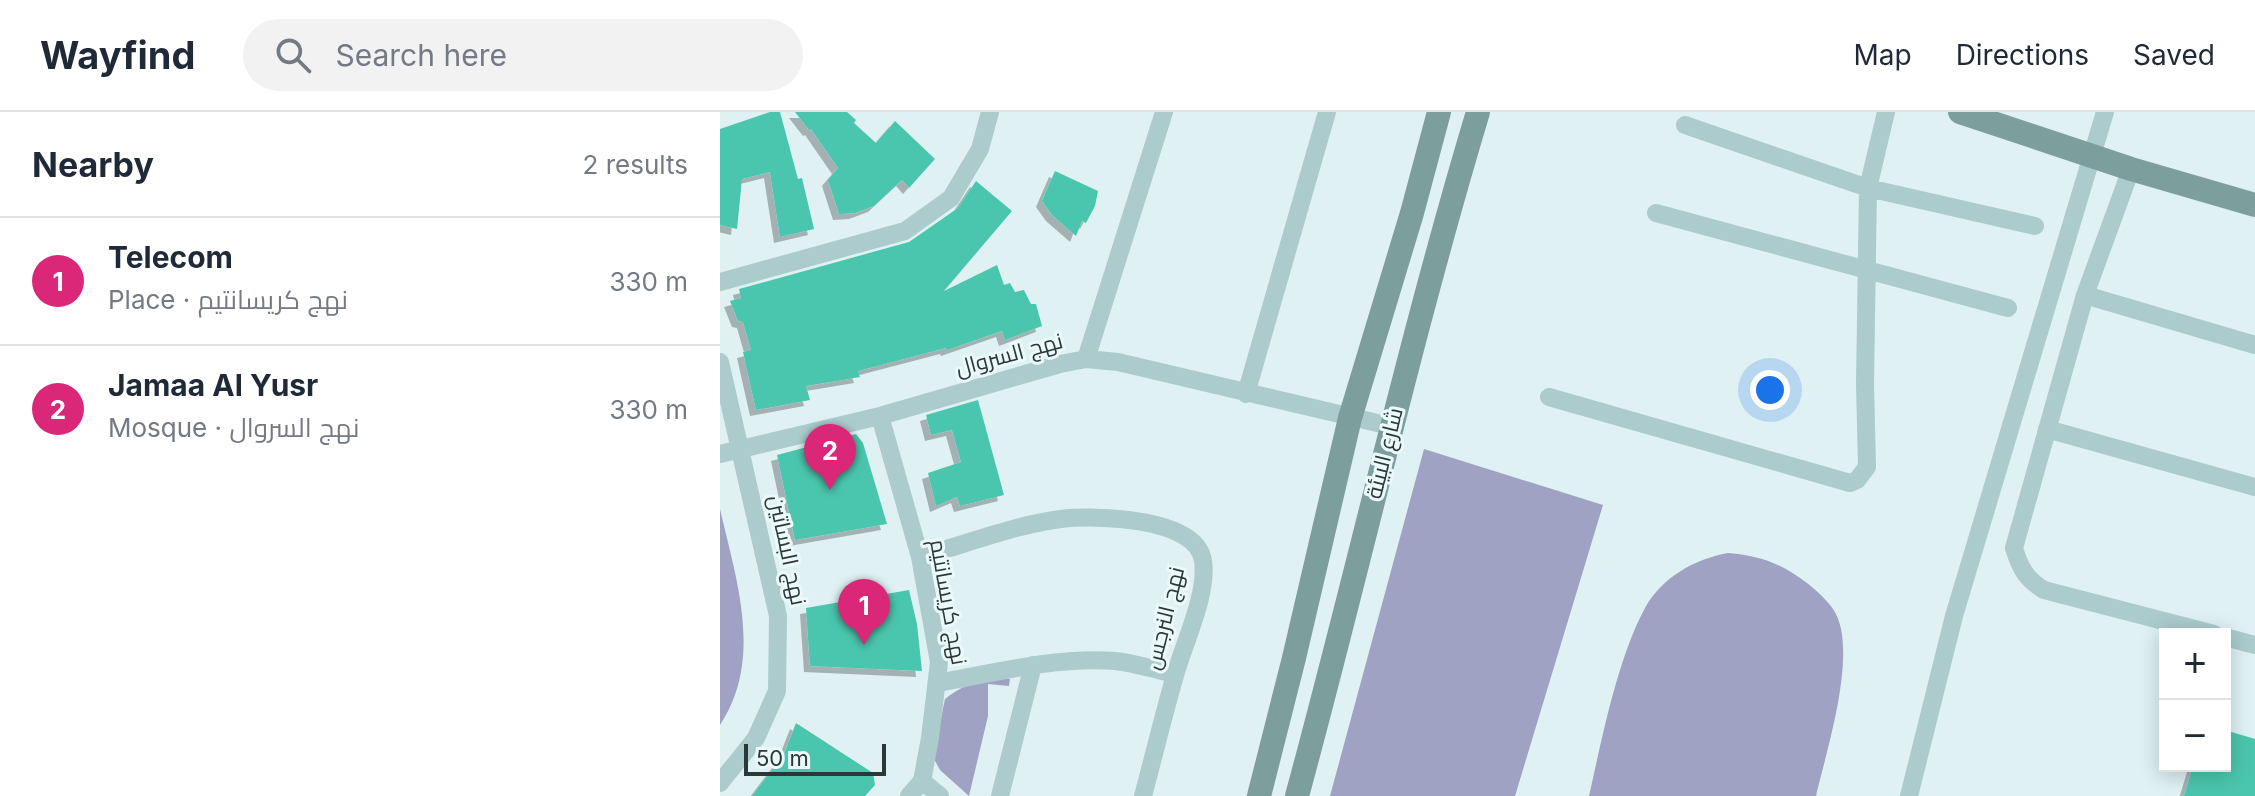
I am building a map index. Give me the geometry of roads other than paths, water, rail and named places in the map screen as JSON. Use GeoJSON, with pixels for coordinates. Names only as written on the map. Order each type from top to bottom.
{"type":"FeatureCollection","features":[{"type":"Feature","properties":{"kind":"street"},"geometry":{"type":"LineString","coordinates":[[720,282],[905,231],[951,198],[980,149],[990,112]]}},
{"type":"Feature","properties":{"kind":"street","name":"نهج السروال"},"geometry":{"type":"LineString","coordinates":[[720,454],[880,416],[1086,359],[1164,112]]}},
{"type":"Feature","properties":{"kind":"street"},"geometry":{"type":"LineString","coordinates":[[1246,394],[1327,112]]}},
{"type":"Feature","properties":{"kind":"street","name":"شارع البيئة"},"geometry":{"type":"LineString","coordinates":[[1259,796],[1350,418],[1439,112]]}},
{"type":"Feature","properties":{"kind":"street","name":"شارع البيئة"},"geometry":{"type":"LineString","coordinates":[[1297,796],[1349,605],[1390,426],[1478,112]]}},
{"type":"Feature","properties":{"kind":"street"},"geometry":{"type":"LineString","coordinates":[[1549,397],[1850,483],[1857,480],[1867,467],[1868,188],[1886,112]]}},
{"type":"Feature","properties":{"kind":"street"},"geometry":{"type":"LineString","coordinates":[[1960,112],[2131,169],[2255,205]]}},
{"type":"Feature","properties":{"kind":"street"},"geometry":{"type":"LineString","coordinates":[[1909,796],[1954,616],[2105,112]]}},
{"type":"Feature","properties":{"kind":"street"},"geometry":{"type":"LineString","coordinates":[[1685,125],[1868,188],[2035,226]]}},
{"type":"Feature","properties":{"kind":"street"},"geometry":{"type":"LineString","coordinates":[[2131,169],[2085,295],[2014,548],[2020,569],[2044,590],[2191,628]]}},
{"type":"Feature","properties":{"kind":"street"},"geometry":{"type":"LineString","coordinates":[[1656,213],[2008,308]]}},
{"type":"Feature","properties":{"kind":"street"},"geometry":{"type":"LineString","coordinates":[[2085,295],[2255,345]]}},
{"type":"Feature","properties":{"kind":"street"},"geometry":{"type":"LineString","coordinates":[[1086,359],[1118,362],[1390,426]]}},
{"type":"Feature","properties":{"kind":"street","name":"نهج البساتين"},"geometry":{"type":"LineString","coordinates":[[720,362],[778,616],[777,691],[756,738],[720,783]]}},
{"type":"Feature","properties":{"kind":"street","name":"نهج كريسانتيم"},"geometry":{"type":"LineString","coordinates":[[880,416],[920,557],[937,648],[938,683],[922,781]]}},
{"type":"Feature","properties":{"kind":"street"},"geometry":{"type":"LineString","coordinates":[[2047,429],[2255,487]]}},
{"type":"Feature","properties":{"kind":"street","name":"نهج النرجس"},"geometry":{"type":"LineString","coordinates":[[920,557],[1062,519],[1113,519],[1158,525],[1179,531],[1194,542],[1203,556],[1204,572],[1143,796]]}},
{"type":"Feature","properties":{"kind":"street"},"geometry":{"type":"LineString","coordinates":[[2231,639],[2255,645]]}},
{"type":"Feature","properties":{"kind":"street"},"geometry":{"type":"LineString","coordinates":[[938,683],[1033,665],[1080,660],[1119,662],[1175,674]]}},
{"type":"Feature","properties":{"kind":"street"},"geometry":{"type":"LineString","coordinates":[[1000,796],[1033,665]]}},
{"type":"Feature","properties":{"kind":"street"},"geometry":{"type":"LineString","coordinates":[[909,796],[922,781],[940,796]]}},
{"type":"Feature","properties":{"kind":"place","name":"Jamaa Al Yusr"},"geometry":{"type":"Point","coordinates":[830,490]}},
{"type":"Feature","properties":{"kind":"place","name":"Telecom"},"geometry":{"type":"Point","coordinates":[864,645]}}]}
